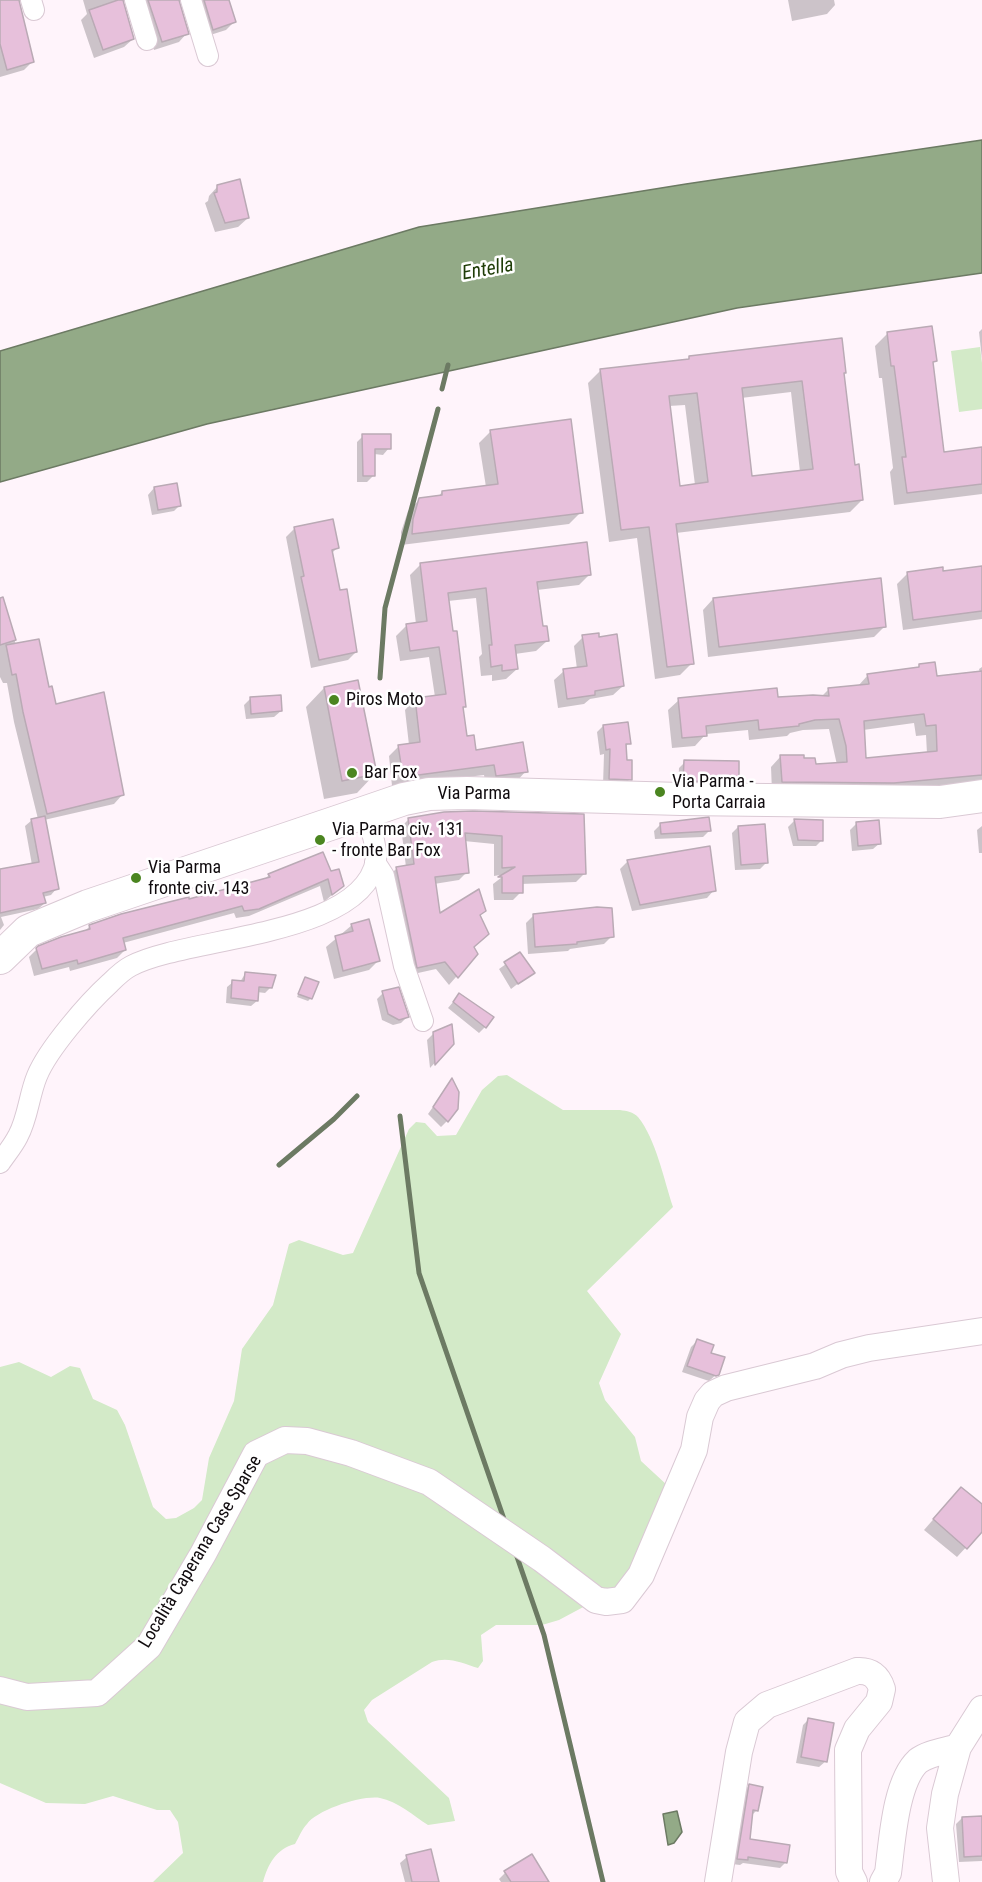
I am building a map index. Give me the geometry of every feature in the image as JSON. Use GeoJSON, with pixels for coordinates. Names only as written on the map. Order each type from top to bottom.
{"type":"FeatureCollection","features":[{"type":"Feature","properties":{"kind":"main road","name":"Via Parma"},"geometry":{"type":"LineString","coordinates":[[0,958],[28,931],[88,906],[404,799],[429,794],[940,802],[982,796]]}},
{"type":"Feature","properties":{"kind":"street"},"geometry":{"type":"LineString","coordinates":[[135,0],[147,40]]}},
{"type":"Feature","properties":{"kind":"street"},"geometry":{"type":"LineString","coordinates":[[191,0],[208,56]]}},
{"type":"Feature","properties":{"kind":"street"},"geometry":{"type":"LineString","coordinates":[[366,812],[375,862],[384,876],[404,966],[423,1021]]}},
{"type":"Feature","properties":{"kind":"street"},"geometry":{"type":"LineString","coordinates":[[0,1163],[19,1136],[37,1074],[56,1045],[79,1016],[109,984],[130,966],[208,943],[306,922],[334,910],[350,898],[369,877],[375,862]]}},
{"type":"Feature","properties":{"kind":"street","name":"Località Caperana Case Sparse"},"geometry":{"type":"LineString","coordinates":[[0,1690],[27,1697],[97,1693],[149,1646],[256,1454],[285,1440],[307,1441],[351,1453],[429,1482],[542,1559],[596,1600],[606,1602],[622,1600],[641,1575],[694,1450],[700,1417],[713,1394],[726,1388],[815,1366],[841,1354],[982,1331]]}},
{"type":"Feature","properties":{"kind":"street"},"geometry":{"type":"LineString","coordinates":[[718,1882],[739,1752],[747,1722],[767,1705],[857,1671],[864,1671],[876,1676],[882,1689],[879,1702],[857,1729],[848,1750],[849,1872],[854,1882]]}},
{"type":"Feature","properties":{"kind":"street"},"geometry":{"type":"LineString","coordinates":[[946,1882],[940,1828],[945,1794],[958,1747],[982,1709]]}},
{"type":"Feature","properties":{"kind":"street"},"geometry":{"type":"LineString","coordinates":[[883,1882],[888,1873],[896,1809],[907,1780],[918,1762],[929,1755],[958,1747]]}},
{"type":"Feature","properties":{"kind":"shaded area"},"geometry":{"type":"Polygon","coordinates":[[[980,347],[982,409],[959,412],[951,351],[980,347]]]}},
{"type":"Feature","properties":{"kind":"shaded area"},"geometry":{"type":"Polygon","coordinates":[[[507,1075],[563,1110],[620,1110],[636,1115],[655,1148],[673,1207],[587,1291],[621,1334],[599,1383],[605,1400],[635,1437],[641,1461],[667,1485],[630,1574],[617,1589],[559,1620],[542,1625],[496,1625],[481,1635],[483,1661],[478,1668],[449,1660],[432,1662],[372,1700],[364,1710],[368,1722],[449,1798],[455,1821],[428,1825],[399,1805],[380,1798],[352,1801],[312,1819],[295,1844],[288,1846],[274,1858],[263,1882],[153,1882],[183,1853],[178,1822],[170,1810],[157,1810],[113,1796],[85,1804],[46,1803],[0,1783],[0,1367],[19,1362],[51,1377],[70,1366],[80,1368],[93,1399],[117,1410],[125,1425],[153,1507],[166,1519],[176,1518],[194,1508],[202,1500],[209,1458],[234,1401],[242,1349],[273,1305],[289,1244],[299,1240],[343,1255],[353,1253],[409,1129],[416,1122],[425,1123],[437,1136],[456,1135],[482,1090],[498,1076],[507,1075]]]}},
{"type":"Feature","properties":{"kind":"water","name":"Entella"},"geometry":{"type":"Polygon","coordinates":[[[982,140],[982,273],[737,308],[207,424],[0,482],[0,351],[419,227],[982,140]]]}},
{"type":"Feature","properties":{"kind":"water"},"geometry":{"type":"Polygon","coordinates":[[[677,1811],[682,1832],[674,1843],[668,1845],[663,1814],[677,1811]]]}},
{"type":"Feature","properties":{"kind":"building"},"geometry":{"type":"Polygon","coordinates":[[[0,0],[19,0],[34,62],[7,70],[0,44],[0,0]]]}},
{"type":"Feature","properties":{"kind":"building"},"geometry":{"type":"Polygon","coordinates":[[[123,0],[134,39],[103,50],[89,10],[123,0]]]}},
{"type":"Feature","properties":{"kind":"building"},"geometry":{"type":"Polygon","coordinates":[[[148,0],[179,0],[189,34],[162,42],[148,0]]]}},
{"type":"Feature","properties":{"kind":"building"},"geometry":{"type":"Polygon","coordinates":[[[204,0],[229,0],[236,22],[213,30],[204,0]]]}},
{"type":"Feature","properties":{"kind":"building"},"geometry":{"type":"Polygon","coordinates":[[[240,179],[249,218],[225,223],[214,193],[217,192],[217,185],[240,179]]]}},
{"type":"Feature","properties":{"kind":"building"},"geometry":{"type":"Polygon","coordinates":[[[932,326],[937,361],[933,362],[944,452],[982,447],[982,484],[907,493],[902,457],[906,457],[894,366],[891,366],[887,332],[932,326]]]}},
{"type":"Feature","properties":{"kind":"building"},"geometry":{"type":"Polygon","coordinates":[[[842,338],[855,465],[859,464],[863,500],[676,524],[694,664],[667,667],[649,527],[621,530],[600,369],[689,359],[689,356],[842,338]],[[802,381],[742,388],[752,476],[813,469],[802,381]],[[697,393],[669,396],[680,486],[708,482],[697,393]]]}},
{"type":"Feature","properties":{"kind":"building"},"geometry":{"type":"Polygon","coordinates":[[[571,419],[583,513],[412,534],[413,519],[419,498],[442,495],[442,491],[498,484],[490,430],[571,419]]]}},
{"type":"Feature","properties":{"kind":"building"},"geometry":{"type":"Polygon","coordinates":[[[362,434],[391,434],[391,449],[375,449],[375,476],[363,476],[362,434]]]}},
{"type":"Feature","properties":{"kind":"building"},"geometry":{"type":"Polygon","coordinates":[[[177,483],[181,506],[158,510],[154,487],[177,483]]]}},
{"type":"Feature","properties":{"kind":"building"},"geometry":{"type":"Polygon","coordinates":[[[333,519],[339,548],[332,550],[340,590],[347,589],[357,652],[319,660],[301,577],[304,576],[294,527],[333,519]]]}},
{"type":"Feature","properties":{"kind":"building"},"geometry":{"type":"Polygon","coordinates":[[[587,542],[591,575],[537,582],[543,626],[547,626],[549,641],[515,645],[518,669],[502,671],[502,665],[491,667],[489,645],[492,645],[486,588],[448,593],[453,631],[457,631],[467,736],[474,735],[476,750],[523,742],[528,772],[496,776],[494,765],[403,777],[398,745],[420,742],[415,698],[446,694],[439,647],[410,651],[406,624],[427,621],[420,563],[587,542]]]}},
{"type":"Feature","properties":{"kind":"building"},"geometry":{"type":"Polygon","coordinates":[[[982,566],[982,611],[913,620],[907,572],[943,567],[943,571],[982,566]]]}},
{"type":"Feature","properties":{"kind":"building"},"geometry":{"type":"Polygon","coordinates":[[[881,578],[886,627],[719,647],[713,598],[881,578]]]}},
{"type":"Feature","properties":{"kind":"building"},"geometry":{"type":"Polygon","coordinates":[[[3,597],[16,640],[0,645],[0,598],[3,597]]]}},
{"type":"Feature","properties":{"kind":"building"},"geometry":{"type":"Polygon","coordinates":[[[599,633],[599,637],[617,634],[624,686],[595,691],[595,695],[567,699],[563,669],[587,666],[582,635],[599,633]]]}},
{"type":"Feature","properties":{"kind":"building"},"geometry":{"type":"Polygon","coordinates":[[[39,639],[49,687],[52,686],[56,704],[104,692],[124,795],[47,814],[16,674],[12,675],[6,645],[39,639]]]}},
{"type":"Feature","properties":{"kind":"building"},"geometry":{"type":"Polygon","coordinates":[[[935,662],[937,676],[982,671],[982,775],[894,783],[782,782],[780,755],[804,755],[804,758],[815,758],[816,764],[847,762],[846,746],[839,719],[815,720],[799,724],[799,726],[759,730],[758,720],[706,726],[707,736],[682,738],[678,698],[777,688],[778,697],[829,696],[828,688],[869,684],[867,674],[919,667],[919,664],[935,662]],[[924,714],[864,721],[866,758],[937,751],[936,725],[926,726],[924,714]]]}},
{"type":"Feature","properties":{"kind":"building"},"geometry":{"type":"Polygon","coordinates":[[[358,680],[377,774],[342,781],[324,687],[358,680]]]}},
{"type":"Feature","properties":{"kind":"building"},"geometry":{"type":"Polygon","coordinates":[[[281,695],[282,711],[251,714],[250,697],[281,695]]]}},
{"type":"Feature","properties":{"kind":"building"},"geometry":{"type":"Polygon","coordinates":[[[628,722],[631,744],[626,744],[627,760],[632,760],[632,780],[609,779],[610,749],[606,750],[603,725],[628,722]]]}},
{"type":"Feature","properties":{"kind":"building"},"geometry":{"type":"Polygon","coordinates":[[[684,760],[739,761],[739,782],[683,781],[684,760]]]}},
{"type":"Feature","properties":{"kind":"building"},"geometry":{"type":"Polygon","coordinates":[[[444,812],[584,814],[586,874],[523,876],[523,893],[502,893],[502,877],[498,877],[515,867],[502,868],[502,836],[465,833],[469,873],[435,877],[440,913],[479,889],[486,911],[480,915],[489,934],[474,947],[478,954],[458,978],[445,962],[417,968],[396,867],[414,864],[408,818],[444,812]]]}},
{"type":"Feature","properties":{"kind":"building"},"geometry":{"type":"Polygon","coordinates":[[[45,816],[59,889],[43,893],[46,903],[0,913],[0,869],[39,862],[31,819],[45,816]]]}},
{"type":"Feature","properties":{"kind":"building"},"geometry":{"type":"Polygon","coordinates":[[[709,817],[711,831],[661,834],[660,823],[709,817]]]}},
{"type":"Feature","properties":{"kind":"building"},"geometry":{"type":"Polygon","coordinates":[[[794,819],[823,820],[823,841],[798,840],[794,819]]]}},
{"type":"Feature","properties":{"kind":"building"},"geometry":{"type":"Polygon","coordinates":[[[879,820],[881,844],[858,846],[856,822],[879,820]]]}},
{"type":"Feature","properties":{"kind":"building"},"geometry":{"type":"Polygon","coordinates":[[[765,824],[768,863],[741,865],[738,826],[765,824]]]}},
{"type":"Feature","properties":{"kind":"building"},"geometry":{"type":"Polygon","coordinates":[[[710,846],[716,891],[640,905],[627,860],[710,846]]]}},
{"type":"Feature","properties":{"kind":"building"},"geometry":{"type":"Polygon","coordinates":[[[323,852],[331,871],[339,869],[344,886],[332,895],[328,879],[259,909],[244,911],[242,906],[123,938],[126,950],[78,964],[77,960],[42,969],[36,948],[38,946],[90,929],[89,925],[121,914],[189,897],[189,899],[270,877],[268,874],[323,852]]]}},
{"type":"Feature","properties":{"kind":"building"},"geometry":{"type":"Polygon","coordinates":[[[597,907],[612,908],[614,937],[577,942],[577,944],[535,947],[533,914],[597,907]]]}},
{"type":"Feature","properties":{"kind":"building"},"geometry":{"type":"Polygon","coordinates":[[[369,919],[380,961],[343,971],[335,936],[353,931],[351,924],[369,919]]]}},
{"type":"Feature","properties":{"kind":"building"},"geometry":{"type":"Polygon","coordinates":[[[520,952],[535,973],[518,984],[504,962],[520,952]]]}},
{"type":"Feature","properties":{"kind":"building"},"geometry":{"type":"Polygon","coordinates":[[[245,972],[276,975],[272,988],[259,987],[258,1001],[231,998],[232,980],[244,981],[245,972]]]}},
{"type":"Feature","properties":{"kind":"building"},"geometry":{"type":"Polygon","coordinates":[[[305,977],[319,982],[312,999],[298,994],[305,977]]]}},
{"type":"Feature","properties":{"kind":"building"},"geometry":{"type":"Polygon","coordinates":[[[399,987],[409,1017],[399,1020],[388,1014],[382,991],[399,987]]]}},
{"type":"Feature","properties":{"kind":"building"},"geometry":{"type":"Polygon","coordinates":[[[459,993],[494,1017],[486,1028],[453,1002],[459,993]]]}},
{"type":"Feature","properties":{"kind":"building"},"geometry":{"type":"Polygon","coordinates":[[[452,1024],[454,1044],[435,1065],[433,1032],[452,1024]]]}},
{"type":"Feature","properties":{"kind":"building"},"geometry":{"type":"Polygon","coordinates":[[[452,1078],[459,1092],[458,1109],[448,1122],[433,1107],[452,1078]]]}},
{"type":"Feature","properties":{"kind":"building"},"geometry":{"type":"Polygon","coordinates":[[[697,1339],[714,1345],[711,1353],[725,1357],[719,1375],[687,1366],[697,1339]]]}},
{"type":"Feature","properties":{"kind":"building"},"geometry":{"type":"Polygon","coordinates":[[[961,1487],[982,1504],[982,1532],[967,1549],[933,1519],[961,1487]]]}},
{"type":"Feature","properties":{"kind":"building"},"geometry":{"type":"Polygon","coordinates":[[[808,1718],[834,1723],[827,1762],[801,1757],[808,1718]]]}},
{"type":"Feature","properties":{"kind":"building"},"geometry":{"type":"Polygon","coordinates":[[[749,1784],[763,1787],[758,1811],[753,1810],[750,1839],[790,1845],[787,1863],[748,1857],[748,1860],[737,1859],[749,1784]]]}},
{"type":"Feature","properties":{"kind":"building"},"geometry":{"type":"Polygon","coordinates":[[[982,1816],[982,1856],[964,1857],[962,1817],[982,1816]]]}},
{"type":"Feature","properties":{"kind":"building"},"geometry":{"type":"Polygon","coordinates":[[[431,1849],[439,1882],[412,1882],[406,1855],[431,1849]]]}},
{"type":"Feature","properties":{"kind":"building"},"geometry":{"type":"Polygon","coordinates":[[[532,1854],[549,1882],[511,1882],[504,1871],[532,1854]]]}},
{"type":"Feature","properties":{"kind":"waterway"},"geometry":{"type":"LineString","coordinates":[[442,389],[448,365]]}},
{"type":"Feature","properties":{"kind":"waterway"},"geometry":{"type":"LineString","coordinates":[[380,678],[385,608],[438,409]]}},
{"type":"Feature","properties":{"kind":"waterway"},"geometry":{"type":"LineString","coordinates":[[279,1165],[334,1119],[357,1096]]}},
{"type":"Feature","properties":{"kind":"waterway"},"geometry":{"type":"LineString","coordinates":[[400,1116],[419,1273],[505,1522]]}},
{"type":"Feature","properties":{"kind":"waterway"},"geometry":{"type":"LineString","coordinates":[[515,1551],[544,1635],[603,1882]]}},
{"type":"Feature","properties":{"kind":"place","name":"Piros Moto"},"geometry":{"type":"Point","coordinates":[334,700]}},
{"type":"Feature","properties":{"kind":"place","name":"Bar Fox"},"geometry":{"type":"Point","coordinates":[352,773]}},
{"type":"Feature","properties":{"kind":"place","name":"Via Parma - Porta Carraia"},"geometry":{"type":"Point","coordinates":[660,792]}},
{"type":"Feature","properties":{"kind":"place","name":"Via Parma civ. 131 - fronte Bar Fox"},"geometry":{"type":"Point","coordinates":[320,840]}},
{"type":"Feature","properties":{"kind":"place","name":"Via Parma fronte civ. 143"},"geometry":{"type":"Point","coordinates":[136,878]}}]}
